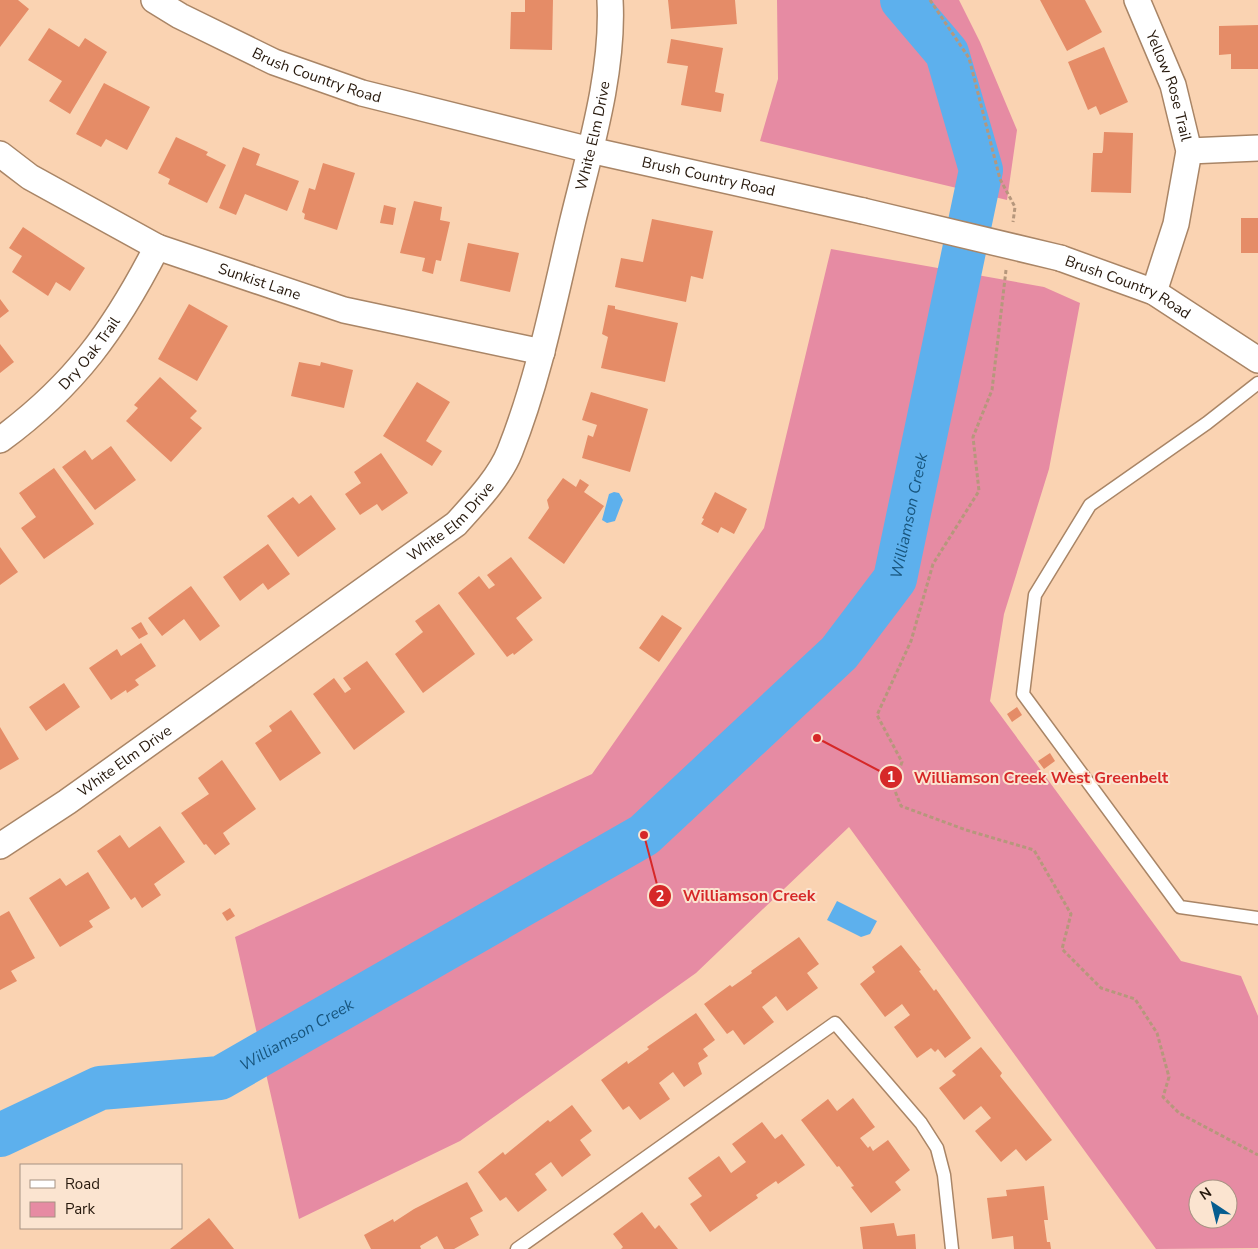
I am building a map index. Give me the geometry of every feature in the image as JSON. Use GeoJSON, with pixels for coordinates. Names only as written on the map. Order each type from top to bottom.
{"type":"FeatureCollection","features":[{"type":"Feature","properties":{"kind":"street","name":"Brush Country Road"},"geometry":{"type":"LineString","coordinates":[[154,0],[222,38],[274,62],[362,93],[590,150],[863,211],[1060,258],[1154,292],[1258,360]]}},
{"type":"Feature","properties":{"kind":"street","name":"White Elm Drive"},"geometry":{"type":"LineString","coordinates":[[0,846],[67,802],[456,524],[483,493],[510,453],[542,352],[590,150],[608,60],[611,22],[610,0]]}},
{"type":"Feature","properties":{"kind":"street","name":"Yellow Rose Trail"},"geometry":{"type":"LineString","coordinates":[[1137,0],[1173,85],[1189,150],[1176,224],[1154,292]]}},
{"type":"Feature","properties":{"kind":"street"},"geometry":{"type":"LineString","coordinates":[[1189,150],[1258,148]]}},
{"type":"Feature","properties":{"kind":"street","name":"Sunkist Lane"},"geometry":{"type":"LineString","coordinates":[[0,154],[30,177],[156,247],[344,310],[542,352]]}},
{"type":"Feature","properties":{"kind":"street","name":"Dry Oak Trail"},"geometry":{"type":"LineString","coordinates":[[0,440],[57,394],[92,356],[111,329],[156,247]]}},
{"type":"Feature","properties":{"kind":"lane"},"geometry":{"type":"LineString","coordinates":[[1258,383],[1207,423],[1090,505],[1035,595],[1023,694],[1180,907],[1258,918]]}},
{"type":"Feature","properties":{"kind":"lane"},"geometry":{"type":"LineString","coordinates":[[517,1249],[835,1022],[921,1123],[937,1148],[944,1175],[952,1249]]}},
{"type":"Feature","properties":{"kind":"path"},"geometry":{"type":"LineString","coordinates":[[930,0],[970,58],[1000,179],[1015,207],[1012,226]]}},
{"type":"Feature","properties":{"kind":"path"},"geometry":{"type":"LineString","coordinates":[[1006,266],[992,390],[973,438],[979,490],[934,564],[911,641],[877,715],[902,762],[892,786],[901,806],[966,830],[1034,850],[1071,914],[1062,950],[1101,988],[1135,998],[1157,1033],[1169,1077],[1163,1097],[1179,1113],[1258,1154]]}},
{"type":"Feature","properties":{"kind":"green space"},"geometry":{"type":"Polygon","coordinates":[[[777,0],[959,0],[980,42],[1017,130],[1007,200],[760,141],[778,79],[777,0]]]}},
{"type":"Feature","properties":{"kind":"green space"},"geometry":{"type":"Polygon","coordinates":[[[831,249],[1044,287],[1080,303],[1049,469],[1004,614],[990,701],[1181,961],[1241,976],[1258,1016],[1258,1248],[1156,1249],[849,827],[696,973],[460,1141],[299,1219],[235,937],[592,774],[764,528],[831,249]]]}},
{"type":"Feature","properties":{"kind":"water"},"geometry":{"type":"Polygon","coordinates":[[[619,493],[623,500],[615,521],[607,523],[602,520],[609,494],[619,493]]]}},
{"type":"Feature","properties":{"kind":"water"},"geometry":{"type":"Polygon","coordinates":[[[837,901],[877,921],[870,934],[861,937],[827,920],[837,901]]]}},
{"type":"Feature","properties":{"kind":"building"},"geometry":{"type":"Polygon","coordinates":[[[0,0],[18,0],[29,9],[0,47],[0,0]]]}},
{"type":"Feature","properties":{"kind":"building"},"geometry":{"type":"Polygon","coordinates":[[[525,0],[553,0],[552,50],[510,49],[511,12],[525,12],[525,0]]]}},
{"type":"Feature","properties":{"kind":"building"},"geometry":{"type":"Polygon","coordinates":[[[668,0],[735,0],[737,24],[671,29],[668,0]]]}},
{"type":"Feature","properties":{"kind":"building"},"geometry":{"type":"Polygon","coordinates":[[[1040,0],[1085,0],[1102,32],[1067,51],[1040,0]]]}},
{"type":"Feature","properties":{"kind":"building"},"geometry":{"type":"Polygon","coordinates":[[[1258,25],[1258,69],[1231,69],[1231,54],[1219,55],[1219,26],[1258,25]]]}},
{"type":"Feature","properties":{"kind":"building"},"geometry":{"type":"Polygon","coordinates":[[[49,28],[79,47],[85,38],[107,52],[70,114],[49,101],[62,81],[28,60],[49,28]]]}},
{"type":"Feature","properties":{"kind":"building"},"geometry":{"type":"Polygon","coordinates":[[[671,39],[723,48],[715,92],[724,94],[721,112],[681,105],[688,66],[667,63],[671,39]]]}},
{"type":"Feature","properties":{"kind":"building"},"geometry":{"type":"Polygon","coordinates":[[[1104,47],[1128,102],[1100,115],[1096,106],[1088,110],[1068,62],[1104,47]]]}},
{"type":"Feature","properties":{"kind":"building"},"geometry":{"type":"Polygon","coordinates":[[[104,83],[150,107],[127,150],[106,139],[101,147],[76,134],[104,83]]]}},
{"type":"Feature","properties":{"kind":"building"},"geometry":{"type":"Polygon","coordinates":[[[1104,132],[1133,133],[1131,193],[1091,192],[1093,153],[1102,153],[1104,132]]]}},
{"type":"Feature","properties":{"kind":"building"},"geometry":{"type":"Polygon","coordinates":[[[176,137],[208,152],[206,155],[226,165],[207,203],[168,184],[170,179],[158,173],[176,137]]]}},
{"type":"Feature","properties":{"kind":"building"},"geometry":{"type":"Polygon","coordinates":[[[243,147],[260,154],[256,165],[299,181],[287,211],[245,194],[236,215],[219,208],[243,147]]]}},
{"type":"Feature","properties":{"kind":"building"},"geometry":{"type":"Polygon","coordinates":[[[323,163],[355,173],[337,230],[304,219],[305,214],[302,212],[309,188],[315,190],[323,163]]]}},
{"type":"Feature","properties":{"kind":"building"},"geometry":{"type":"Polygon","coordinates":[[[414,201],[442,207],[440,220],[450,222],[441,261],[436,260],[433,274],[422,271],[425,258],[400,253],[414,201]]]}},
{"type":"Feature","properties":{"kind":"building"},"geometry":{"type":"Polygon","coordinates":[[[384,205],[396,208],[393,225],[380,223],[384,205]]]}},
{"type":"Feature","properties":{"kind":"building"},"geometry":{"type":"Polygon","coordinates":[[[1241,218],[1258,218],[1258,253],[1241,253],[1241,218]]]}},
{"type":"Feature","properties":{"kind":"building"},"geometry":{"type":"Polygon","coordinates":[[[652,219],[713,231],[703,279],[691,276],[686,302],[615,287],[621,258],[643,262],[652,219]]]}},
{"type":"Feature","properties":{"kind":"building"},"geometry":{"type":"Polygon","coordinates":[[[23,227],[85,268],[70,291],[56,282],[48,296],[12,272],[22,256],[9,248],[23,227]]]}},
{"type":"Feature","properties":{"kind":"building"},"geometry":{"type":"Polygon","coordinates":[[[468,243],[519,253],[510,292],[460,281],[468,243]]]}},
{"type":"Feature","properties":{"kind":"building"},"geometry":{"type":"Polygon","coordinates":[[[0,299],[9,311],[0,318],[0,299]]]}},
{"type":"Feature","properties":{"kind":"building"},"geometry":{"type":"Polygon","coordinates":[[[189,304],[228,326],[197,381],[158,359],[189,304]]]}},
{"type":"Feature","properties":{"kind":"building"},"geometry":{"type":"Polygon","coordinates":[[[608,305],[615,306],[615,309],[678,323],[665,382],[601,368],[608,337],[602,334],[608,305]]]}},
{"type":"Feature","properties":{"kind":"building"},"geometry":{"type":"Polygon","coordinates":[[[0,344],[14,362],[0,373],[0,344]]]}},
{"type":"Feature","properties":{"kind":"building"},"geometry":{"type":"Polygon","coordinates":[[[299,362],[320,366],[321,362],[353,370],[344,408],[291,396],[299,362]]]}},
{"type":"Feature","properties":{"kind":"building"},"geometry":{"type":"Polygon","coordinates":[[[160,377],[197,411],[190,418],[202,428],[171,462],[126,421],[138,408],[134,405],[160,377]]]}},
{"type":"Feature","properties":{"kind":"building"},"geometry":{"type":"Polygon","coordinates":[[[417,382],[450,402],[426,441],[442,451],[432,466],[383,436],[417,382]]]}},
{"type":"Feature","properties":{"kind":"building"},"geometry":{"type":"Polygon","coordinates":[[[591,392],[648,409],[630,472],[582,458],[588,435],[593,437],[597,425],[582,420],[591,392]]]}},
{"type":"Feature","properties":{"kind":"building"},"geometry":{"type":"Polygon","coordinates":[[[111,446],[136,480],[95,510],[62,467],[85,450],[92,460],[111,446]]]}},
{"type":"Feature","properties":{"kind":"building"},"geometry":{"type":"Polygon","coordinates":[[[381,453],[408,493],[382,511],[377,504],[360,515],[345,494],[361,483],[354,472],[381,453]]]}},
{"type":"Feature","properties":{"kind":"building"},"geometry":{"type":"Polygon","coordinates":[[[54,468],[94,524],[44,559],[21,528],[36,517],[19,493],[54,468]]]}},
{"type":"Feature","properties":{"kind":"building"},"geometry":{"type":"Polygon","coordinates":[[[563,478],[576,487],[580,479],[589,485],[584,492],[604,506],[564,564],[528,538],[549,508],[547,500],[563,478]]]}},
{"type":"Feature","properties":{"kind":"building"},"geometry":{"type":"Polygon","coordinates":[[[715,492],[747,509],[734,534],[721,527],[718,533],[701,524],[715,492]]]}},
{"type":"Feature","properties":{"kind":"building"},"geometry":{"type":"Polygon","coordinates":[[[311,495],[336,529],[298,557],[267,516],[293,497],[299,504],[311,495]]]}},
{"type":"Feature","properties":{"kind":"building"},"geometry":{"type":"Polygon","coordinates":[[[268,544],[290,574],[268,590],[263,583],[240,601],[223,577],[268,544]]]}},
{"type":"Feature","properties":{"kind":"building"},"geometry":{"type":"Polygon","coordinates":[[[0,547],[18,572],[0,585],[0,547]]]}},
{"type":"Feature","properties":{"kind":"building"},"geometry":{"type":"Polygon","coordinates":[[[511,557],[542,598],[516,618],[533,640],[514,655],[513,653],[507,657],[458,593],[479,576],[489,589],[495,585],[487,575],[511,557]]]}},
{"type":"Feature","properties":{"kind":"building"},"geometry":{"type":"Polygon","coordinates":[[[191,586],[220,626],[200,641],[184,619],[162,636],[148,618],[191,586]]]}},
{"type":"Feature","properties":{"kind":"building"},"geometry":{"type":"Polygon","coordinates":[[[439,604],[475,654],[423,693],[395,654],[423,632],[415,621],[439,604]]]}},
{"type":"Feature","properties":{"kind":"building"},"geometry":{"type":"Polygon","coordinates":[[[662,615],[682,628],[659,662],[639,648],[662,615]]]}},
{"type":"Feature","properties":{"kind":"building"},"geometry":{"type":"Polygon","coordinates":[[[141,622],[148,634],[139,639],[131,628],[141,622]]]}},
{"type":"Feature","properties":{"kind":"building"},"geometry":{"type":"Polygon","coordinates":[[[141,643],[156,666],[135,680],[139,685],[127,693],[126,690],[111,700],[89,668],[117,649],[121,656],[141,643]]]}},
{"type":"Feature","properties":{"kind":"building"},"geometry":{"type":"Polygon","coordinates":[[[367,661],[405,712],[354,750],[313,694],[334,678],[345,693],[351,689],[343,678],[367,661]]]}},
{"type":"Feature","properties":{"kind":"building"},"geometry":{"type":"Polygon","coordinates":[[[64,683],[80,707],[46,731],[29,707],[64,683]]]}},
{"type":"Feature","properties":{"kind":"building"},"geometry":{"type":"Polygon","coordinates":[[[1017,707],[1022,715],[1012,722],[1007,714],[1017,707]]]}},
{"type":"Feature","properties":{"kind":"building"},"geometry":{"type":"Polygon","coordinates":[[[291,710],[321,753],[280,781],[255,743],[272,731],[269,726],[291,710]]]}},
{"type":"Feature","properties":{"kind":"building"},"geometry":{"type":"Polygon","coordinates":[[[0,727],[19,759],[0,770],[0,727]]]}},
{"type":"Feature","properties":{"kind":"building"},"geometry":{"type":"Polygon","coordinates":[[[1050,753],[1055,761],[1044,769],[1038,761],[1050,753]]]}},
{"type":"Feature","properties":{"kind":"building"},"geometry":{"type":"Polygon","coordinates":[[[222,760],[256,809],[223,833],[230,844],[215,855],[206,844],[204,845],[181,813],[209,794],[198,778],[222,760]]]}},
{"type":"Feature","properties":{"kind":"building"},"geometry":{"type":"Polygon","coordinates":[[[160,826],[185,862],[154,884],[161,895],[142,908],[135,897],[131,900],[97,851],[120,835],[129,848],[160,826]]]}},
{"type":"Feature","properties":{"kind":"building"},"geometry":{"type":"Polygon","coordinates":[[[88,872],[110,908],[89,921],[93,927],[60,947],[29,898],[60,878],[66,886],[88,872]]]}},
{"type":"Feature","properties":{"kind":"building"},"geometry":{"type":"Polygon","coordinates":[[[230,908],[235,916],[227,921],[222,913],[230,908]]]}},
{"type":"Feature","properties":{"kind":"building"},"geometry":{"type":"Polygon","coordinates":[[[9,911],[35,958],[11,971],[17,981],[0,990],[0,916],[9,911]]]}},
{"type":"Feature","properties":{"kind":"building"},"geometry":{"type":"Polygon","coordinates":[[[799,937],[819,964],[807,973],[818,988],[787,1011],[776,996],[762,1007],[774,1022],[744,1045],[733,1030],[727,1034],[704,1004],[730,985],[732,987],[752,973],[751,971],[799,937]]]}},
{"type":"Feature","properties":{"kind":"building"},"geometry":{"type":"Polygon","coordinates":[[[901,945],[921,970],[919,971],[934,991],[936,989],[971,1038],[945,1058],[938,1049],[935,1052],[931,1048],[917,1058],[894,1027],[910,1015],[902,1004],[885,1017],[860,984],[875,972],[872,967],[901,945]]]}},
{"type":"Feature","properties":{"kind":"building"},"geometry":{"type":"Polygon","coordinates":[[[696,1013],[715,1040],[703,1049],[708,1056],[698,1063],[702,1074],[684,1087],[673,1072],[659,1083],[670,1099],[640,1120],[629,1106],[623,1110],[601,1080],[627,1061],[628,1064],[649,1049],[647,1047],[696,1013]]]}},
{"type":"Feature","properties":{"kind":"building"},"geometry":{"type":"Polygon","coordinates":[[[981,1047],[1002,1073],[1000,1076],[1052,1140],[1026,1161],[1016,1149],[1001,1162],[975,1131],[991,1118],[981,1106],[964,1120],[939,1088],[956,1075],[952,1071],[981,1047]]]}},
{"type":"Feature","properties":{"kind":"building"},"geometry":{"type":"Polygon","coordinates":[[[853,1098],[875,1127],[860,1138],[873,1151],[888,1140],[910,1170],[895,1182],[901,1190],[871,1213],[851,1187],[854,1186],[839,1166],[837,1167],[801,1120],[828,1099],[837,1111],[853,1098]]]}},
{"type":"Feature","properties":{"kind":"building"},"geometry":{"type":"Polygon","coordinates":[[[572,1105],[592,1131],[580,1140],[591,1155],[562,1177],[551,1162],[535,1174],[547,1190],[518,1212],[506,1197],[500,1201],[478,1172],[503,1152],[505,1155],[548,1120],[550,1122],[572,1105]]]}},
{"type":"Feature","properties":{"kind":"building"},"geometry":{"type":"Polygon","coordinates":[[[762,1122],[775,1139],[782,1134],[805,1165],[778,1184],[776,1181],[756,1195],[758,1198],[710,1232],[690,1204],[702,1196],[688,1178],[719,1156],[731,1173],[746,1162],[732,1144],[762,1122]]]}},
{"type":"Feature","properties":{"kind":"building"},"geometry":{"type":"Polygon","coordinates":[[[467,1182],[483,1211],[470,1218],[479,1235],[454,1249],[444,1249],[437,1236],[420,1246],[421,1249],[371,1249],[364,1235],[393,1219],[394,1222],[414,1209],[467,1182]]]}},
{"type":"Feature","properties":{"kind":"building"},"geometry":{"type":"Polygon","coordinates":[[[1044,1186],[1048,1220],[1044,1220],[1047,1242],[1050,1242],[1051,1249],[1014,1249],[1013,1236],[992,1239],[987,1198],[1007,1196],[1006,1190],[1044,1186]]]}},
{"type":"Feature","properties":{"kind":"building"},"geometry":{"type":"Polygon","coordinates":[[[642,1212],[655,1229],[659,1225],[678,1249],[621,1249],[623,1247],[613,1234],[642,1212]]]}},
{"type":"Feature","properties":{"kind":"building"},"geometry":{"type":"Polygon","coordinates":[[[209,1218],[234,1249],[170,1249],[209,1218]]]}},
{"type":"Feature","properties":{"kind":"building"},"geometry":{"type":"Polygon","coordinates":[[[894,1223],[897,1236],[915,1234],[916,1249],[863,1249],[860,1227],[894,1223]]]}},
{"type":"Feature","properties":{"kind":"waterway","name":"Williamson Creek"},"geometry":{"type":"LineString","coordinates":[[0,1135],[100,1088],[220,1078],[644,835],[839,653],[895,579],[981,170],[947,53],[902,0]]}},
{"type":"Feature","properties":{"kind":"place","name":"Williamson Creek West Greenbelt"},"geometry":{"type":"Point","coordinates":[817,738]}},
{"type":"Feature","properties":{"kind":"place","name":"Williamson Creek"},"geometry":{"type":"Point","coordinates":[644,835]}}]}
